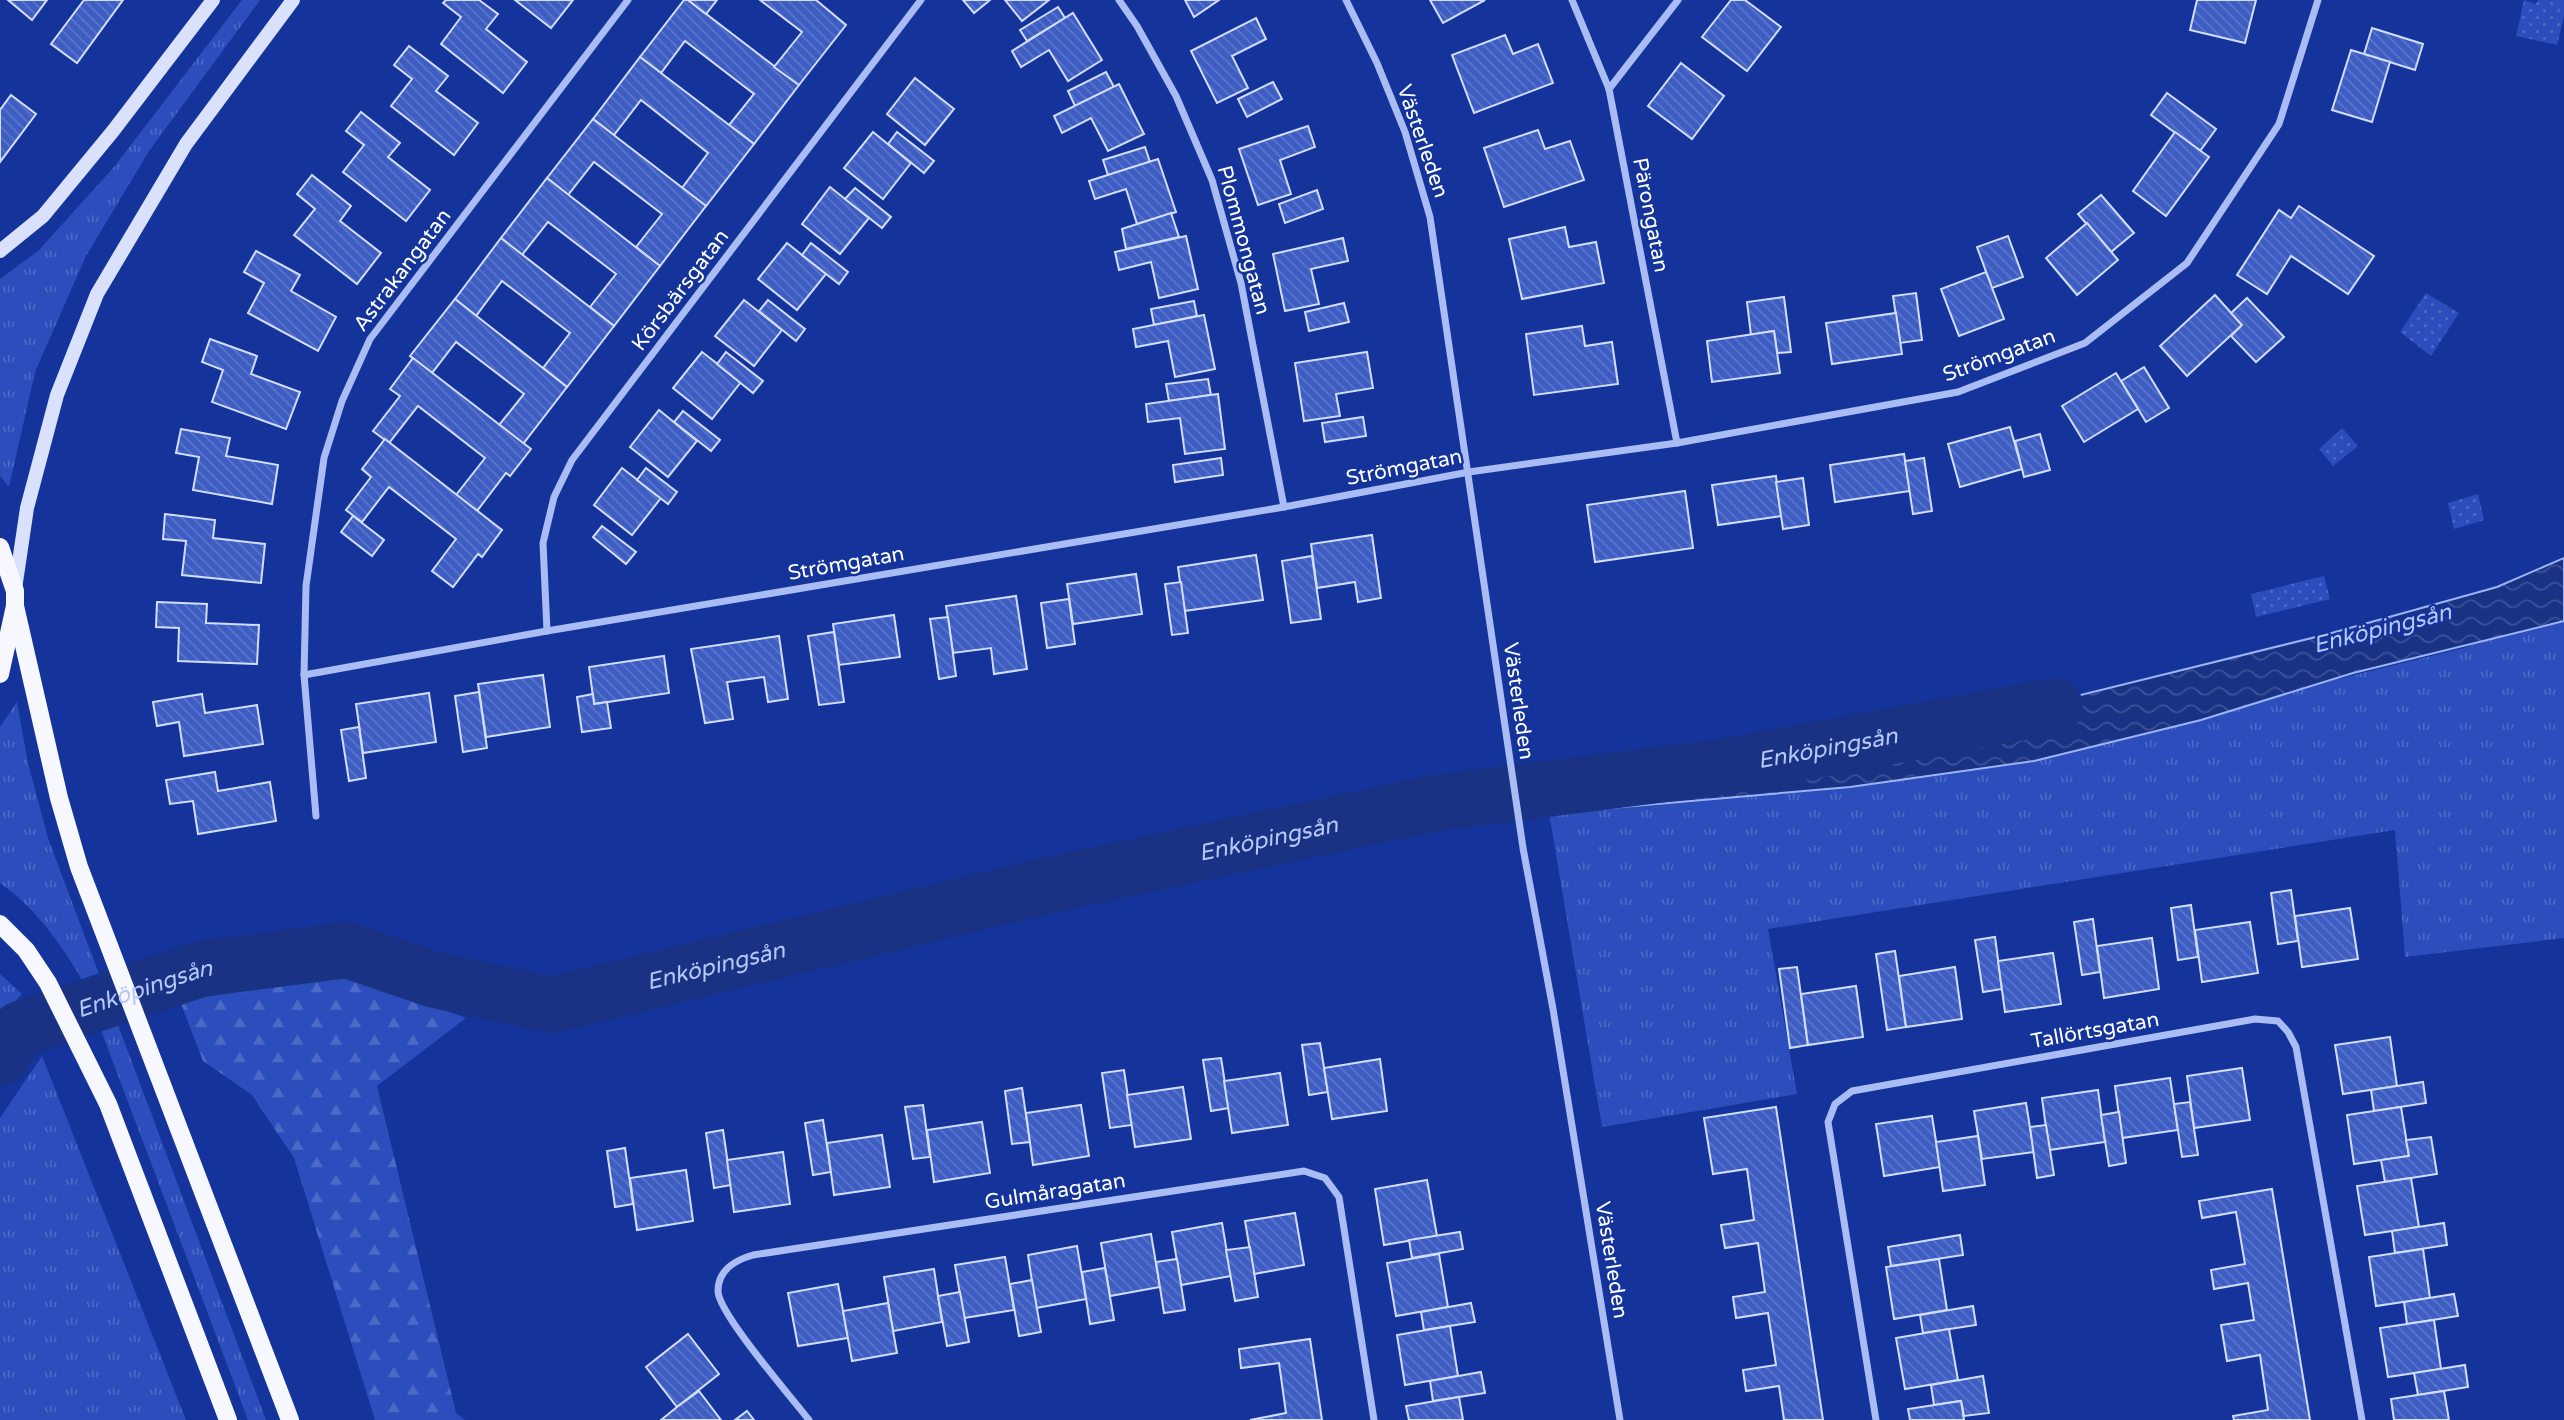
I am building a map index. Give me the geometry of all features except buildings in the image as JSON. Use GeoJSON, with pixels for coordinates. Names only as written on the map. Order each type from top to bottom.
{"type":"FeatureCollection","features":[{"type":"Feature","properties":{"kind":"main road"},"geometry":{"type":"LineString","coordinates":[[0,251],[43,215],[113,131],[213,0]]}},
{"type":"Feature","properties":{"kind":"main road"},"geometry":{"type":"LineString","coordinates":[[0,674],[15,598],[27,508],[54,407],[97,294],[186,144],[293,0]]}},
{"type":"Feature","properties":{"kind":"main road"},"geometry":{"type":"LineString","coordinates":[[0,547],[15,598],[79,867],[290,1420]]}},
{"type":"Feature","properties":{"kind":"main road"},"geometry":{"type":"LineString","coordinates":[[0,924],[26,950],[48,983],[108,1104],[228,1420]]}},
{"type":"Feature","properties":{"kind":"street","name":"Astrakangatan"},"geometry":{"type":"LineString","coordinates":[[316,816],[304,676],[306,586],[324,458],[342,401],[370,339],[628,0]]}},
{"type":"Feature","properties":{"kind":"street","name":"Körsbärsgatan"},"geometry":{"type":"LineString","coordinates":[[547,631],[543,543],[554,497],[572,460],[921,0]]}},
{"type":"Feature","properties":{"kind":"street","name":"Plommongatan"},"geometry":{"type":"LineString","coordinates":[[1119,0],[1177,96],[1212,180],[1241,283],[1284,507]]}},
{"type":"Feature","properties":{"kind":"street","name":"Västerleden"},"geometry":{"type":"LineString","coordinates":[[1346,0],[1377,63],[1405,132],[1430,217],[1523,848],[1553,1009],[1620,1420]]}},
{"type":"Feature","properties":{"kind":"street","name":"Pärongatan"},"geometry":{"type":"LineString","coordinates":[[1572,0],[1609,89],[1676,443]]}},
{"type":"Feature","properties":{"kind":"street"},"geometry":{"type":"LineString","coordinates":[[1609,89],[1678,0]]}},
{"type":"Feature","properties":{"kind":"street","name":"Strömgatan"},"geometry":{"type":"LineString","coordinates":[[304,676],[547,631],[1284,507],[1469,472],[1676,443],[1958,392],[2085,343],[2187,263],[2279,124],[2318,0]]}},
{"type":"Feature","properties":{"kind":"street","name":"Tallörtsgatan"},"geometry":{"type":"LineString","coordinates":[[1876,1420],[1828,1122],[1835,1104],[1852,1091],[2255,1019],[2278,1021],[2296,1047],[2362,1420]]}},
{"type":"Feature","properties":{"kind":"street","name":"Gulmåragatan"},"geometry":{"type":"LineString","coordinates":[[809,1420],[726,1313],[718,1291],[724,1274],[733,1261],[753,1255],[1304,1171],[1325,1178],[1339,1197],[1374,1420]]}},
{"type":"Feature","properties":{"kind":"green space"},"geometry":{"type":"Polygon","coordinates":[[[242,0],[260,0],[149,151],[86,256],[35,372],[9,487],[0,476],[0,279],[38,251],[114,167],[242,0]]]}},
{"type":"Feature","properties":{"kind":"green space"},"geometry":{"type":"Polygon","coordinates":[[[2524,0],[2536,4],[2538,0],[2564,0],[2564,16],[2557,45],[2516,36],[2524,0]]]}},
{"type":"Feature","properties":{"kind":"green space"},"geometry":{"type":"Polygon","coordinates":[[[2426,293],[2459,313],[2431,356],[2400,332],[2426,293]]]}},
{"type":"Feature","properties":{"kind":"green space"},"geometry":{"type":"Polygon","coordinates":[[[2342,428],[2358,446],[2333,466],[2319,449],[2342,428]]]}},
{"type":"Feature","properties":{"kind":"green space"},"geometry":{"type":"Polygon","coordinates":[[[2478,494],[2484,520],[2454,529],[2448,503],[2478,494]]]}},
{"type":"Feature","properties":{"kind":"green space"},"geometry":{"type":"Polygon","coordinates":[[[2324,576],[2330,599],[2256,617],[2251,594],[2324,576]]]}},
{"type":"Feature","properties":{"kind":"green space"},"geometry":{"type":"Polygon","coordinates":[[[2564,603],[2564,938],[2405,957],[2395,830],[1768,929],[1797,1094],[1602,1127],[1549,813],[1917,766],[2151,725],[2464,648],[2564,603]]]}},
{"type":"Feature","properties":{"kind":"green space"},"geometry":{"type":"Polygon","coordinates":[[[17,702],[28,763],[48,838],[266,1420],[248,1420],[82,980],[46,927],[25,904],[0,883],[0,727],[17,702]]]}},
{"type":"Feature","properties":{"kind":"green space"},"geometry":{"type":"Polygon","coordinates":[[[342,973],[466,1018],[377,1086],[456,1413],[465,1420],[375,1420],[294,1158],[252,1095],[203,1061],[180,1001],[342,973]]]}},
{"type":"Feature","properties":{"kind":"green space"},"geometry":{"type":"Polygon","coordinates":[[[0,974],[22,994],[0,1018],[0,974]]]}},
{"type":"Feature","properties":{"kind":"green space"},"geometry":{"type":"Polygon","coordinates":[[[42,1056],[186,1420],[0,1420],[0,1118],[42,1056]]]}},
{"type":"Feature","properties":{"kind":"water"},"geometry":{"type":"Polygon","coordinates":[[[2564,558],[2564,621],[2353,673],[2201,720],[2034,761],[1850,787],[1565,812],[1559,781],[1837,755],[2328,634],[2497,587],[2564,558]]]}},
{"type":"Feature","properties":{"kind":"waterway","name":"Enköpingsån"},"geometry":{"type":"LineString","coordinates":[[0,1058],[20,1029],[201,969],[347,950],[435,980],[551,1005],[1054,884],[1435,803],[1722,767],[2055,706]]}}]}
